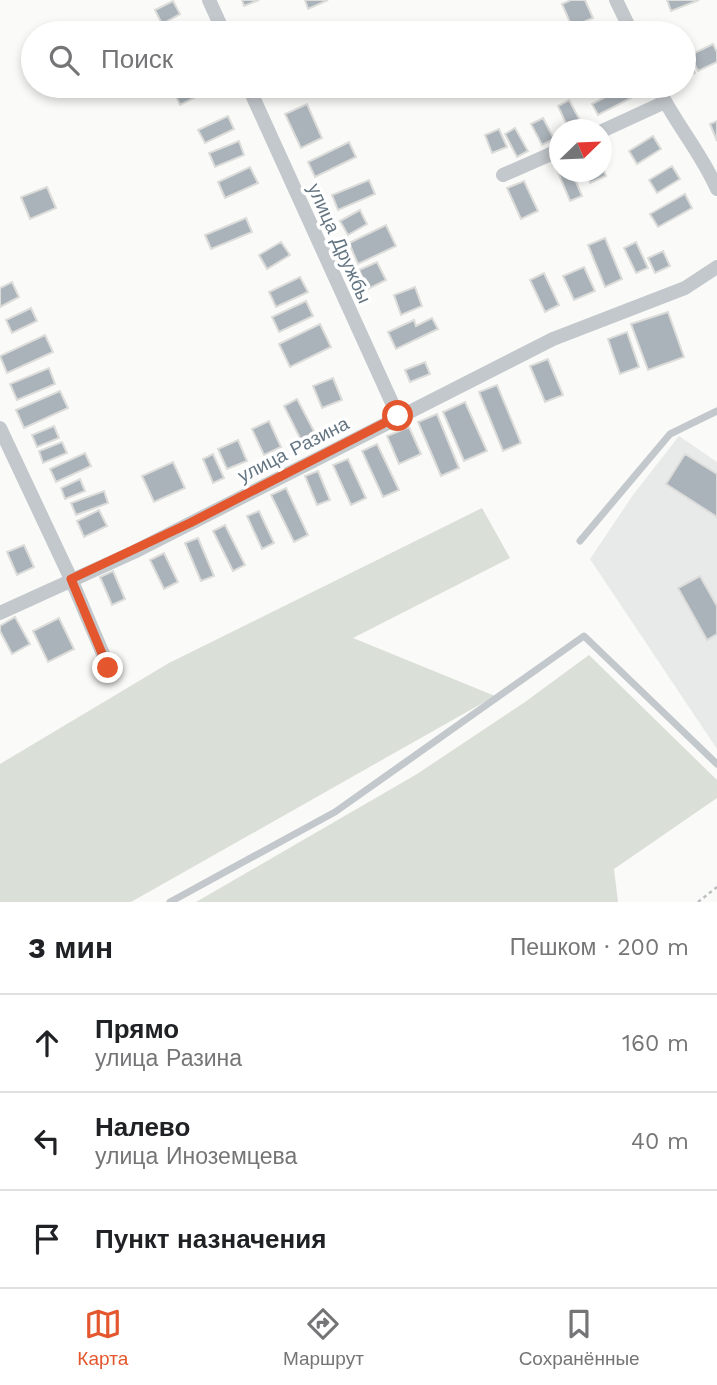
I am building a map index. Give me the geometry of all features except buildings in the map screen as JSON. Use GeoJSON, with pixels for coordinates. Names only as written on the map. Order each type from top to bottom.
{"type":"FeatureCollection","features":[{"type":"Feature","properties":{"kind":"street"},"geometry":{"type":"LineString","coordinates":[[209,0],[219,21]]}},
{"type":"Feature","properties":{"kind":"street"},"geometry":{"type":"LineString","coordinates":[[616,0],[626,21]]}},
{"type":"Feature","properties":{"kind":"street","name":"улица Дружбы"},"geometry":{"type":"LineString","coordinates":[[253,98],[398,416]]}},
{"type":"Feature","properties":{"kind":"street"},"geometry":{"type":"LineString","coordinates":[[663,98],[709,170],[717,189]]}},
{"type":"Feature","properties":{"kind":"street"},"geometry":{"type":"LineString","coordinates":[[612,126],[665,102]]}},
{"type":"Feature","properties":{"kind":"street"},"geometry":{"type":"LineString","coordinates":[[503,175],[549,154]]}},
{"type":"Feature","properties":{"kind":"street","name":"улица Разина"},"geometry":{"type":"LineString","coordinates":[[0,613],[179,529],[553,339],[685,288],[717,267]]}},
{"type":"Feature","properties":{"kind":"street"},"geometry":{"type":"LineString","coordinates":[[0,428],[71,579],[108,668]]}},
{"type":"Feature","properties":{"kind":"lane"},"geometry":{"type":"LineString","coordinates":[[580,541],[670,434],[717,411]]}},
{"type":"Feature","properties":{"kind":"lane"},"geometry":{"type":"LineString","coordinates":[[170,902],[335,812],[584,636],[717,764]]}},
{"type":"Feature","properties":{"kind":"path"},"geometry":{"type":"LineString","coordinates":[[698,902],[717,887]]}},
{"type":"Feature","properties":{"kind":"shaded area"},"geometry":{"type":"Polygon","coordinates":[[[679,436],[717,462],[717,749],[590,559],[633,495],[679,436]]]}},
{"type":"Feature","properties":{"kind":"shaded area"},"geometry":{"type":"Polygon","coordinates":[[[482,508],[510,558],[353,638],[495,696],[131,902],[0,902],[0,764],[169,663],[482,508]]]}},
{"type":"Feature","properties":{"kind":"shaded area"},"geometry":{"type":"Polygon","coordinates":[[[589,655],[717,780],[717,798],[614,869],[618,902],[196,902],[417,774],[525,702],[589,655]]]}},
{"type":"Feature","properties":{"kind":"route"},"geometry":{"type":"LineString","coordinates":[[108,668],[71,579],[134,552],[398,416]]}}]}
